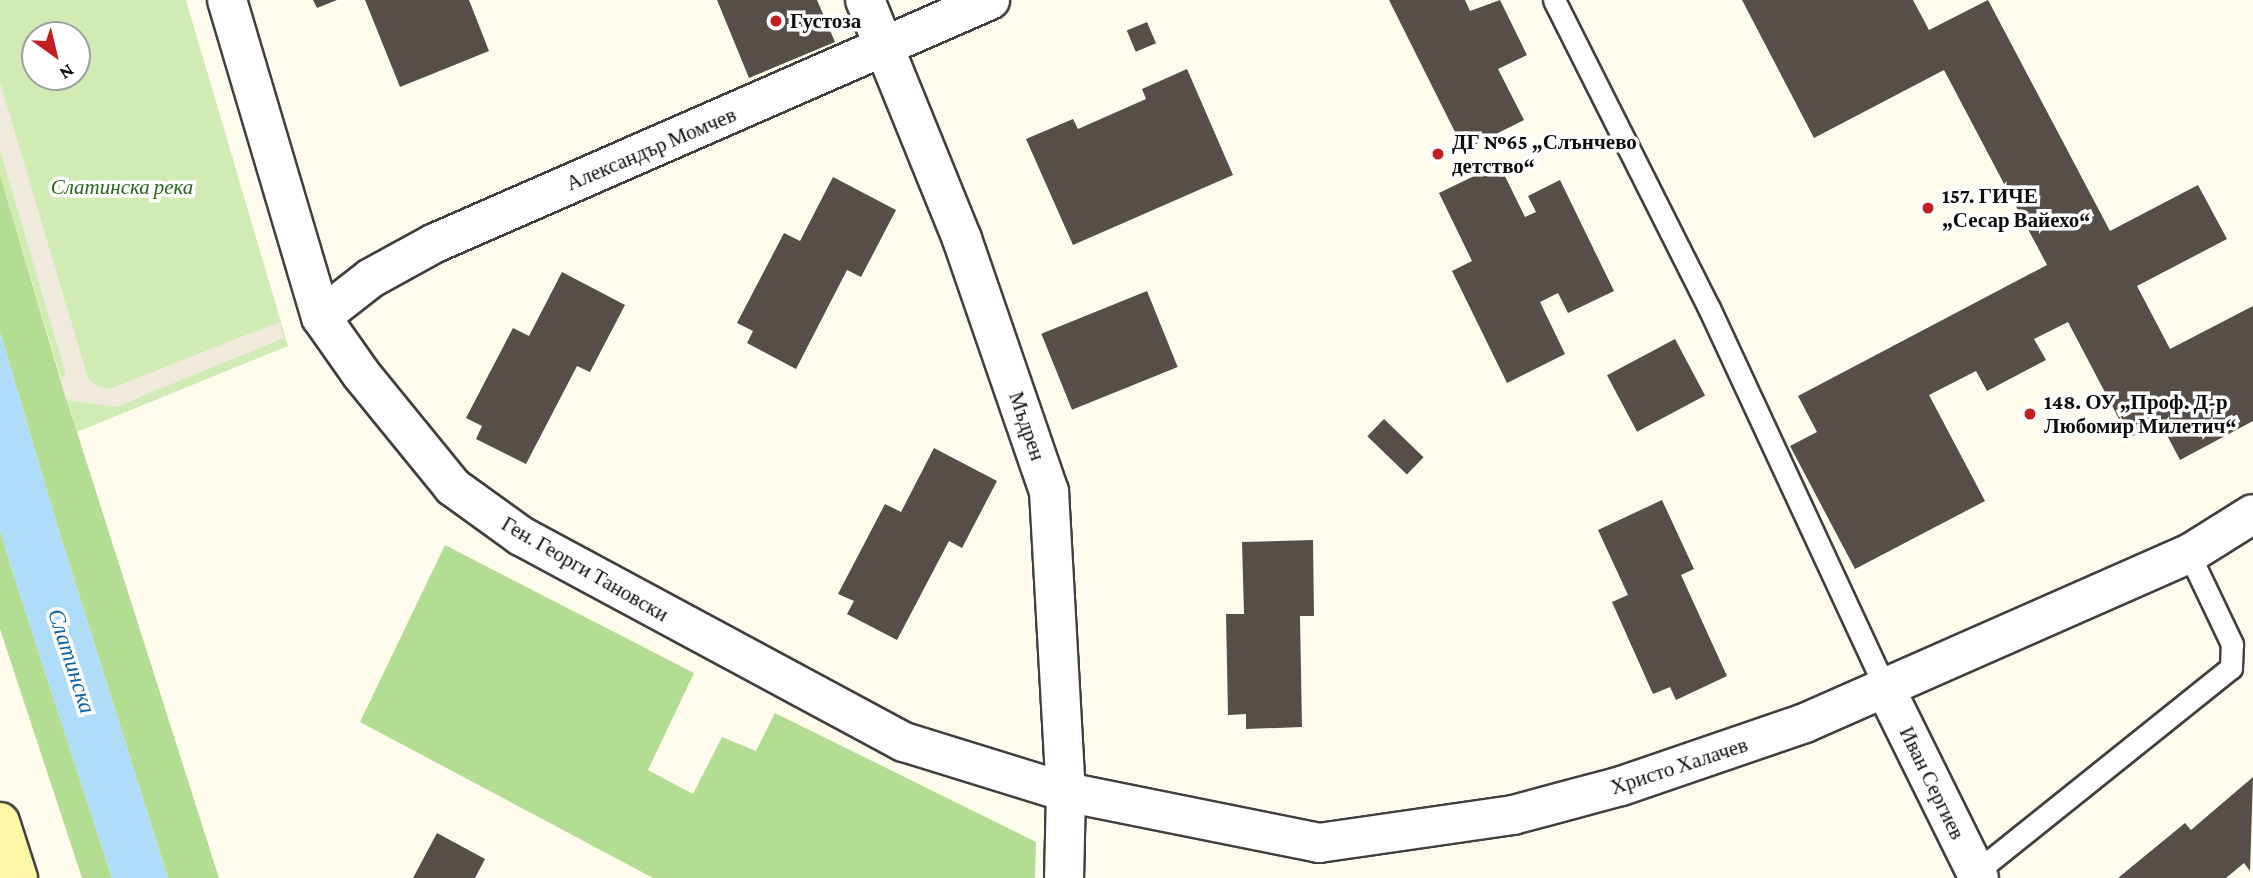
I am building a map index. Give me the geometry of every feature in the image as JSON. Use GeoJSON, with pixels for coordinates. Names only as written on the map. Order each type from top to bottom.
{"type":"FeatureCollection","features":[{"type":"Feature","properties":{"kind":"street","name":"Ген. Георги Тановски"},"geometry":{"type":"LineString","coordinates":[[227,0],[321,317],[361,374],[453,486],[521,536],[904,742],[1066,792]]}},
{"type":"Feature","properties":{"kind":"street","name":"Мъдрен"},"geometry":{"type":"LineString","coordinates":[[865,0],[962,239],[1049,491],[1066,792],[1064,878]]}},
{"type":"Feature","properties":{"kind":"street","name":"Александър Момчев"},"geometry":{"type":"LineString","coordinates":[[321,317],[371,278],[435,243],[990,0]]}},
{"type":"Feature","properties":{"kind":"street","name":"Христо Халачев"},"geometry":{"type":"LineString","coordinates":[[1066,792],[1319,843],[1513,815],[1621,786],[1805,723],[2189,554],[2253,514]]}},
{"type":"Feature","properties":{"kind":"street","name":"Иван Сергиев"},"geometry":{"type":"LineString","coordinates":[[1885,688],[1977,875]]}},
{"type":"Feature","properties":{"kind":"street"},"geometry":{"type":"LineString","coordinates":[[0,822],[18,878]]}},
{"type":"Feature","properties":{"kind":"lane"},"geometry":{"type":"LineString","coordinates":[[1554,0],[1709,308],[1885,688]]}},
{"type":"Feature","properties":{"kind":"lane"},"geometry":{"type":"LineString","coordinates":[[1977,875],[2231,668],[2232,644],[2189,554]]}},
{"type":"Feature","properties":{"kind":"green space","name":"Слатинска река"},"geometry":{"type":"Polygon","coordinates":[[[0,0],[186,0],[288,346],[77,432],[0,175],[0,0]]]}},
{"type":"Feature","properties":{"kind":"green space"},"geometry":{"type":"Polygon","coordinates":[[[0,175],[63,388],[219,878],[168,878],[62,541],[0,332],[0,175]]]}},
{"type":"Feature","properties":{"kind":"green space"},"geometry":{"type":"Polygon","coordinates":[[[0,529],[112,878],[82,878],[0,629],[0,529]]]}},
{"type":"Feature","properties":{"kind":"green space"},"geometry":{"type":"Polygon","coordinates":[[[445,545],[694,673],[648,770],[693,794],[722,737],[756,751],[775,713],[1036,842],[1035,878],[653,878],[360,722],[445,545]]]}},
{"type":"Feature","properties":{"kind":"shaded area"},"geometry":{"type":"Polygon","coordinates":[[[0,82],[88,378],[97,386],[110,389],[279,322],[284,338],[116,407],[66,400],[60,377],[66,375],[0,150],[0,82]]]}},
{"type":"Feature","properties":{"kind":"water","name":"Слатинска"},"geometry":{"type":"Polygon","coordinates":[[[0,332],[62,541],[168,878],[112,878],[11,567],[0,529],[0,332]]]}},
{"type":"Feature","properties":{"kind":"building"},"geometry":{"type":"Polygon","coordinates":[[[313,0],[337,0],[317,8],[313,0]]]}},
{"type":"Feature","properties":{"kind":"building"},"geometry":{"type":"Polygon","coordinates":[[[365,0],[469,0],[489,51],[400,87],[365,0]]]}},
{"type":"Feature","properties":{"kind":"building","name":"Густоза"},"geometry":{"type":"Polygon","coordinates":[[[717,0],[817,0],[835,42],[749,78],[717,0]]]}},
{"type":"Feature","properties":{"kind":"building"},"geometry":{"type":"Polygon","coordinates":[[[1389,0],[1465,0],[1470,11],[1500,0],[1527,55],[1498,69],[1524,120],[1464,150],[1389,0]]]}},
{"type":"Feature","properties":{"kind":"building"},"geometry":{"type":"Polygon","coordinates":[[[1742,0],[1913,0],[1929,30],[1988,0],[2110,231],[2198,185],[2227,239],[2137,286],[2170,349],[2253,306],[2253,421],[2180,460],[2160,422],[2129,438],[2068,322],[2034,339],[2046,360],[1987,391],[1976,371],[1929,395],[1985,501],[1855,569],[1790,446],[1817,432],[1798,396],[2047,265],[1944,70],[1814,138],[1742,0]]]}},
{"type":"Feature","properties":{"kind":"building"},"geometry":{"type":"Polygon","coordinates":[[[1147,22],[1156,43],[1136,52],[1127,31],[1147,22]]]}},
{"type":"Feature","properties":{"kind":"building"},"geometry":{"type":"Polygon","coordinates":[[[1187,69],[1233,175],[1073,245],[1026,139],[1073,119],[1078,129],[1146,99],[1142,89],[1187,69]]]}},
{"type":"Feature","properties":{"kind":"building"},"geometry":{"type":"Polygon","coordinates":[[[1499,164],[1525,217],[1536,212],[1528,196],[1560,180],[1614,291],[1568,313],[1558,293],[1540,302],[1565,354],[1507,383],[1452,271],[1472,261],[1439,193],[1499,164]]]}},
{"type":"Feature","properties":{"kind":"building"},"geometry":{"type":"Polygon","coordinates":[[[833,177],[896,210],[861,277],[847,270],[796,369],[747,343],[753,331],[737,323],[784,233],[800,241],[833,177]]]}},
{"type":"Feature","properties":{"kind":"building"},"geometry":{"type":"Polygon","coordinates":[[[562,272],[625,305],[590,372],[577,366],[526,464],[476,439],[482,426],[466,418],[513,328],[529,336],[562,272]]]}},
{"type":"Feature","properties":{"kind":"building"},"geometry":{"type":"Polygon","coordinates":[[[1147,291],[1178,367],[1072,410],[1041,334],[1147,291]]]}},
{"type":"Feature","properties":{"kind":"building"},"geometry":{"type":"Polygon","coordinates":[[[1675,339],[1705,396],[1637,432],[1607,375],[1675,339]]]}},
{"type":"Feature","properties":{"kind":"building"},"geometry":{"type":"Polygon","coordinates":[[[1384,419],[1424,457],[1407,474],[1367,436],[1384,419]]]}},
{"type":"Feature","properties":{"kind":"building"},"geometry":{"type":"Polygon","coordinates":[[[934,448],[997,481],[962,548],[949,541],[897,640],[847,614],[854,601],[838,594],[885,504],[901,512],[934,448]]]}},
{"type":"Feature","properties":{"kind":"building"},"geometry":{"type":"Polygon","coordinates":[[[1662,500],[1694,569],[1681,575],[1727,676],[1676,700],[1670,687],[1653,694],[1612,602],[1628,595],[1598,530],[1662,500]]]}},
{"type":"Feature","properties":{"kind":"building"},"geometry":{"type":"Polygon","coordinates":[[[1313,540],[1314,616],[1300,616],[1302,727],[1246,729],[1246,714],[1228,715],[1226,614],[1244,614],[1242,542],[1313,540]]]}},
{"type":"Feature","properties":{"kind":"building"},"geometry":{"type":"Polygon","coordinates":[[[2253,777],[2250,871],[2244,863],[2226,878],[2118,878],[2185,823],[2191,830],[2253,777]]]}},
{"type":"Feature","properties":{"kind":"building"},"geometry":{"type":"Polygon","coordinates":[[[437,833],[485,859],[475,878],[413,878],[437,833]]]}},
{"type":"Feature","properties":{"kind":"place","name":"Густоза"},"geometry":{"type":"Point","coordinates":[776,21]}},
{"type":"Feature","properties":{"kind":"place","name":"ДГ №65 „Слънчево детство“"},"geometry":{"type":"Point","coordinates":[1438,154]}},
{"type":"Feature","properties":{"kind":"place","name":"157. ГИЧЕ „Сесар Вайехо“"},"geometry":{"type":"Point","coordinates":[1928,208]}},
{"type":"Feature","properties":{"kind":"place","name":"148. ОУ „Проф. Д-р Любомир Милетич“"},"geometry":{"type":"Point","coordinates":[2030,414]}}]}
